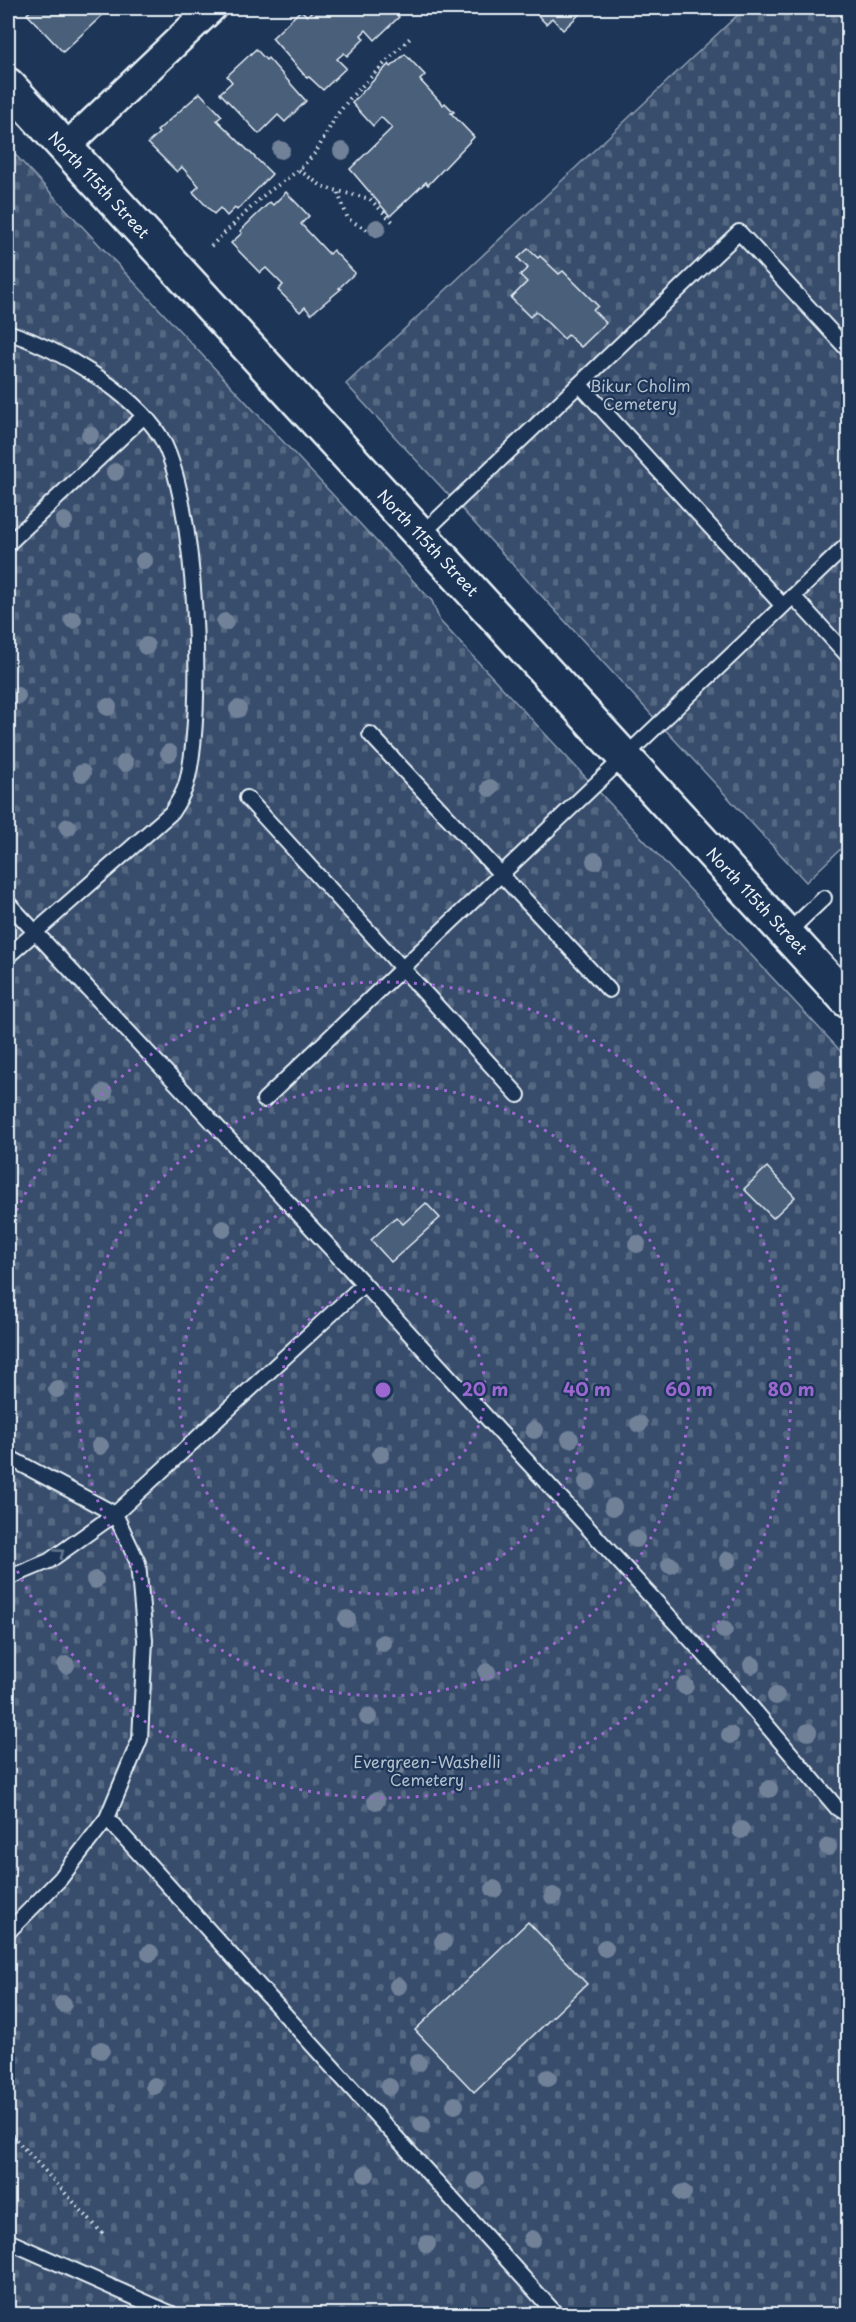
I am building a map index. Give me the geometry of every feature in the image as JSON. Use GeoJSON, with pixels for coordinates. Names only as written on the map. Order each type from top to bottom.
{"type":"FeatureCollection","features":[{"type":"Feature","properties":{"kind":"street"},"geometry":{"type":"LineString","coordinates":[[65,148],[212,8]]}},
{"type":"Feature","properties":{"kind":"street","name":"North 115th Street"},"geometry":{"type":"LineString","coordinates":[[8,86],[849,1001]]}},
{"type":"Feature","properties":{"kind":"lane"},"geometry":{"type":"LineString","coordinates":[[421,536],[581,386],[739,232],[849,350]]}},
{"type":"Feature","properties":{"kind":"lane"},"geometry":{"type":"LineString","coordinates":[[8,332],[79,366],[112,388],[144,416],[159,435],[174,465],[185,511],[193,605],[196,714],[186,786],[171,813],[8,956]]}},
{"type":"Feature","properties":{"kind":"lane"},"geometry":{"type":"LineString","coordinates":[[581,386],[788,601],[849,656]]}},
{"type":"Feature","properties":{"kind":"lane"},"geometry":{"type":"LineString","coordinates":[[8,544],[144,416]]}},
{"type":"Feature","properties":{"kind":"lane"},"geometry":{"type":"LineString","coordinates":[[264,1100],[849,544]]}},
{"type":"Feature","properties":{"kind":"lane"},"geometry":{"type":"LineString","coordinates":[[370,734],[609,990]]}},
{"type":"Feature","properties":{"kind":"lane"},"geometry":{"type":"LineString","coordinates":[[247,798],[518,1095]]}},
{"type":"Feature","properties":{"kind":"lane"},"geometry":{"type":"LineString","coordinates":[[787,933],[825,898]]}},
{"type":"Feature","properties":{"kind":"lane"},"geometry":{"type":"LineString","coordinates":[[8,903],[364,1284],[736,1689],[837,1808],[849,1815]]}},
{"type":"Feature","properties":{"kind":"lane"},"geometry":{"type":"LineString","coordinates":[[8,1578],[49,1561],[115,1514],[364,1284]]}},
{"type":"Feature","properties":{"kind":"lane"},"geometry":{"type":"LineString","coordinates":[[8,1457],[115,1514],[138,1563],[145,1640],[140,1739],[107,1818],[60,1879],[8,1932]]}},
{"type":"Feature","properties":{"kind":"lane"},"geometry":{"type":"LineString","coordinates":[[107,1818],[555,2314]]}},
{"type":"Feature","properties":{"kind":"lane"},"geometry":{"type":"LineString","coordinates":[[8,2241],[172,2314]]}},
{"type":"Feature","properties":{"kind":"path"},"geometry":{"type":"LineString","coordinates":[[212,246],[264,195],[299,170],[316,152],[336,116],[351,97],[412,36]]}},
{"type":"Feature","properties":{"kind":"path"},"geometry":{"type":"LineString","coordinates":[[299,170],[323,187],[370,199],[393,222]]}},
{"type":"Feature","properties":{"kind":"path"},"geometry":{"type":"LineString","coordinates":[[338,192],[348,219],[376,235],[382,233]]}},
{"type":"Feature","properties":{"kind":"path"},"geometry":{"type":"LineString","coordinates":[[8,2131],[103,2234]]}},
{"type":"Feature","properties":{"kind":"green space","name":"Bikur Cholim Cemetery"},"geometry":{"type":"Polygon","coordinates":[[[745,8],[848,8],[848,842],[806,882],[346,384],[745,8]]]}},
{"type":"Feature","properties":{"kind":"green space","name":"Evergreen-Washelli Cemetery"},"geometry":{"type":"Polygon","coordinates":[[[8,147],[432,601],[440,621],[848,1059],[848,2314],[8,2314],[8,147]]]}},
{"type":"Feature","properties":{"kind":"building"},"geometry":{"type":"Polygon","coordinates":[[[33,8],[110,8],[63,52],[27,14],[33,8]]]}},
{"type":"Feature","properties":{"kind":"building"},"geometry":{"type":"Polygon","coordinates":[[[315,8],[390,8],[399,17],[375,40],[366,30],[361,35],[364,39],[347,56],[344,53],[337,59],[346,68],[323,90],[309,77],[307,78],[272,38],[301,10],[307,16],[315,8]]]}},
{"type":"Feature","properties":{"kind":"building"},"geometry":{"type":"Polygon","coordinates":[[[531,8],[586,8],[563,30],[552,18],[546,24],[531,8]]]}},
{"type":"Feature","properties":{"kind":"building"},"geometry":{"type":"Polygon","coordinates":[[[256,49],[266,60],[268,58],[306,101],[285,122],[278,115],[259,134],[220,93],[232,82],[227,76],[256,49]]]}},
{"type":"Feature","properties":{"kind":"building"},"geometry":{"type":"Polygon","coordinates":[[[405,54],[425,75],[420,80],[443,105],[445,103],[454,112],[451,113],[474,137],[428,185],[426,182],[390,216],[350,169],[392,128],[381,117],[373,126],[352,103],[389,64],[391,67],[405,54]]]}},
{"type":"Feature","properties":{"kind":"building"},"geometry":{"type":"Polygon","coordinates":[[[200,93],[222,116],[217,120],[272,174],[237,210],[235,208],[227,216],[220,208],[214,214],[193,192],[199,186],[182,167],[177,172],[148,143],[159,133],[157,131],[200,93]]]}},
{"type":"Feature","properties":{"kind":"building"},"geometry":{"type":"Polygon","coordinates":[[[286,192],[309,216],[301,224],[329,254],[333,250],[355,273],[339,288],[341,289],[311,314],[305,307],[300,312],[278,290],[283,285],[266,268],[260,273],[231,243],[270,202],[273,205],[286,192]]]}},
{"type":"Feature","properties":{"kind":"building"},"geometry":{"type":"Polygon","coordinates":[[[528,249],[538,258],[540,256],[559,274],[563,271],[598,306],[593,310],[606,323],[581,347],[568,335],[564,339],[536,311],[530,317],[511,298],[527,282],[520,275],[528,268],[518,258],[528,249]]]}},
{"type":"Feature","properties":{"kind":"building"},"geometry":{"type":"Polygon","coordinates":[[[767,1167],[795,1197],[773,1218],[744,1189],[767,1167]]]}},
{"type":"Feature","properties":{"kind":"building"},"geometry":{"type":"Polygon","coordinates":[[[426,1203],[440,1218],[391,1262],[371,1240],[396,1217],[403,1224],[426,1203]]]}},
{"type":"Feature","properties":{"kind":"building"},"geometry":{"type":"Polygon","coordinates":[[[528,1922],[587,1984],[474,2092],[415,2030],[528,1922]]]}}]}
